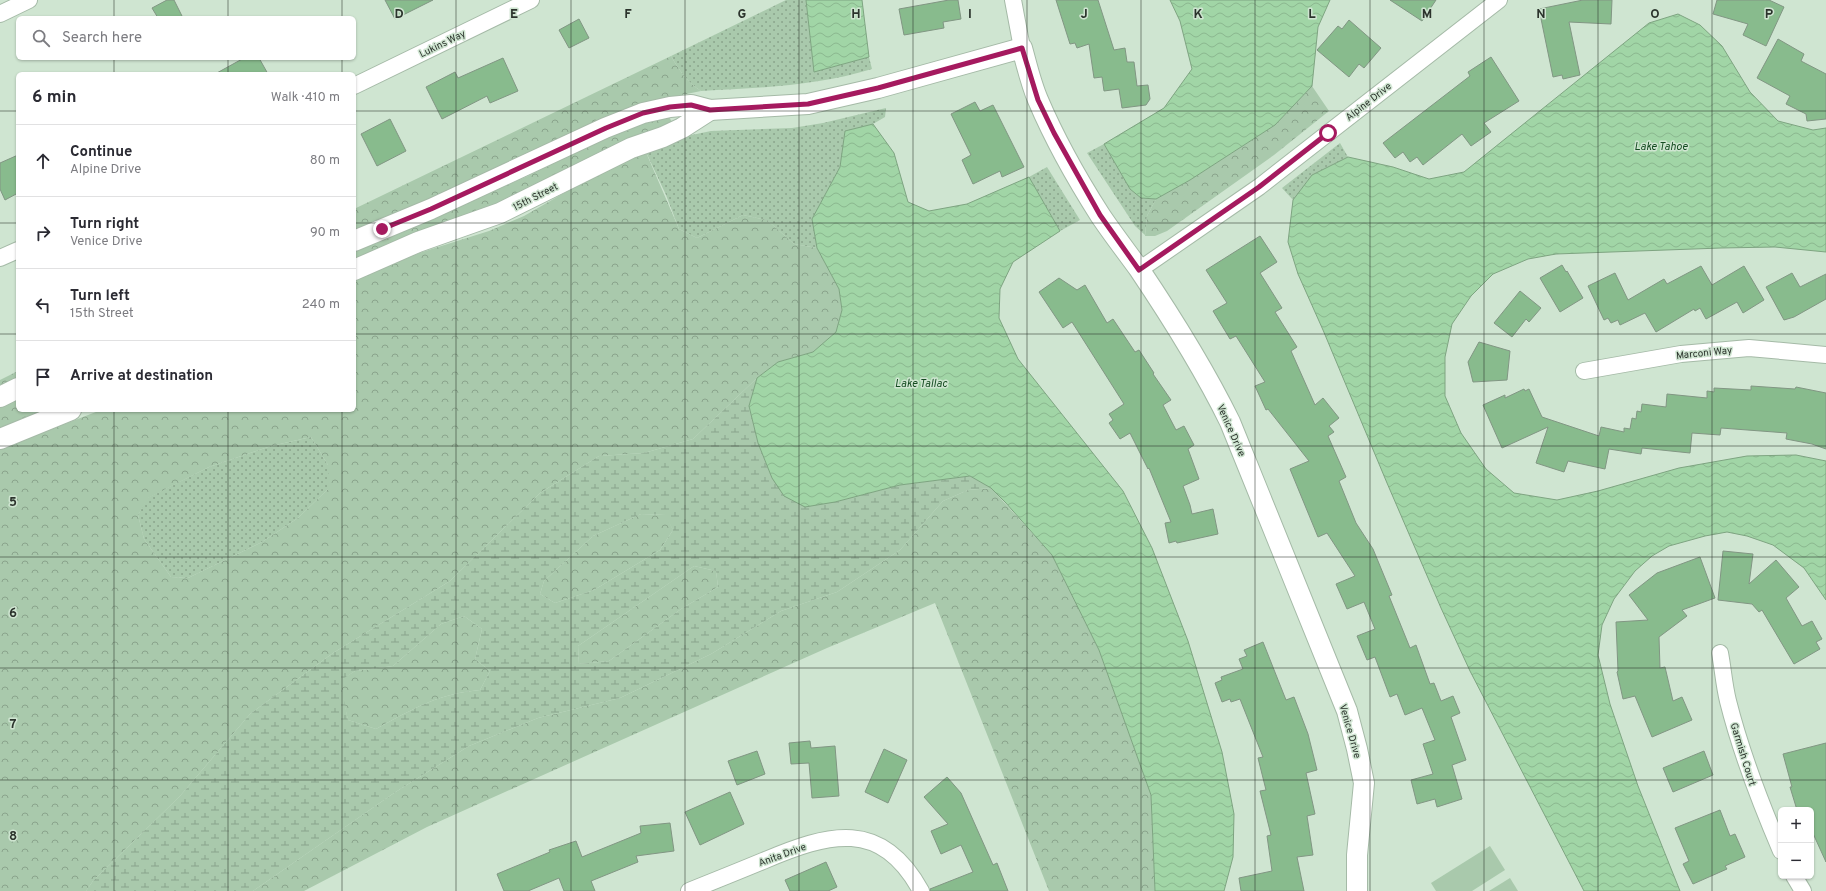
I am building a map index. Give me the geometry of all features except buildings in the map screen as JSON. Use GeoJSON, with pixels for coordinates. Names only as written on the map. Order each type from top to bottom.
{"type":"FeatureCollection","features":[{"type":"Feature","properties":{"kind":"street"},"geometry":{"type":"LineString","coordinates":[[0,14],[30,0]]}},
{"type":"Feature","properties":{"kind":"street","name":"Lukins Way"},"geometry":{"type":"LineString","coordinates":[[356,85],[531,0]]}},
{"type":"Feature","properties":{"kind":"street","name":"Venice Drive"},"geometry":{"type":"LineString","coordinates":[[1013,0],[1022,48],[1038,100],[1054,133],[1100,215],[1139,270],[1216,393],[1230,422],[1347,711],[1364,783],[1357,855],[1357,891]]}},
{"type":"Feature","properties":{"kind":"street","name":"Alpine Drive"},"geometry":{"type":"LineString","coordinates":[[1139,270],[1259,187],[1499,0]]}},
{"type":"Feature","properties":{"kind":"street","name":"15th Street"},"geometry":{"type":"LineString","coordinates":[[356,240],[431,209],[606,128],[643,113],[670,107],[691,105],[710,110],[808,104],[878,88],[1022,48]]}},
{"type":"Feature","properties":{"kind":"street","name":"15th Street"},"geometry":{"type":"LineString","coordinates":[[356,269],[418,242],[500,213],[631,148],[663,137],[682,128],[710,110]]}},
{"type":"Feature","properties":{"kind":"street"},"geometry":{"type":"LineString","coordinates":[[0,258],[16,251]]}},
{"type":"Feature","properties":{"kind":"street","name":"Marconi Way"},"geometry":{"type":"LineString","coordinates":[[1584,371],[1681,354],[1749,348],[1826,355]]}},
{"type":"Feature","properties":{"kind":"street"},"geometry":{"type":"LineString","coordinates":[[0,397],[16,389]]}},
{"type":"Feature","properties":{"kind":"street"},"geometry":{"type":"LineString","coordinates":[[0,439],[66,412]]}},
{"type":"Feature","properties":{"kind":"street","name":"Garmish Court"},"geometry":{"type":"LineString","coordinates":[[1720,653],[1728,700],[1744,758],[1761,806],[1778,844]]}},
{"type":"Feature","properties":{"kind":"street","name":"Anita Drive"},"geometry":{"type":"LineString","coordinates":[[690,891],[787,851],[817,841],[841,837],[860,839],[877,845],[897,857],[912,875],[921,891]]}},
{"type":"Feature","properties":{"kind":"street"},"geometry":{"type":"LineString","coordinates":[[1796,879],[1802,891]]}},
{"type":"Feature","properties":{"kind":"green space"},"geometry":{"type":"Polygon","coordinates":[[[786,0],[806,0],[814,72],[869,57],[872,69],[851,75],[809,83],[701,91],[684,75],[671,56],[786,0]]]}},
{"type":"Feature","properties":{"kind":"green space"},"geometry":{"type":"Polygon","coordinates":[[[671,56],[684,75],[701,91],[672,97],[356,232],[356,208],[671,56]]]}},
{"type":"Feature","properties":{"kind":"green space"},"geometry":{"type":"Polygon","coordinates":[[[1312,86],[1329,111],[1274,155],[1167,231],[1155,236],[1145,236],[1147,216],[1156,199],[1190,180],[1275,125],[1312,86]]]}},
{"type":"Feature","properties":{"kind":"green space"},"geometry":{"type":"Polygon","coordinates":[[[886,108],[885,117],[873,124],[845,131],[840,167],[812,219],[817,248],[794,244],[767,220],[743,215],[697,238],[679,229],[666,195],[645,150],[677,138],[711,131],[792,128],[823,123],[886,108]]]}},
{"type":"Feature","properties":{"kind":"green space"},"geometry":{"type":"Polygon","coordinates":[[[661,116],[669,117],[672,122],[503,204],[356,262],[356,250],[528,176],[578,150],[661,116]]]}},
{"type":"Feature","properties":{"kind":"green space"},"geometry":{"type":"Polygon","coordinates":[[[1340,143],[1348,157],[1312,175],[1293,200],[1282,188],[1340,143]]]}},
{"type":"Feature","properties":{"kind":"green space"},"geometry":{"type":"Polygon","coordinates":[[[1104,144],[1130,189],[1141,198],[1156,199],[1147,216],[1145,235],[1135,226],[1087,153],[1104,144]]]}},
{"type":"Feature","properties":{"kind":"green space"},"geometry":{"type":"Polygon","coordinates":[[[645,150],[679,229],[697,238],[743,215],[767,220],[794,244],[817,248],[839,289],[842,310],[836,332],[813,352],[778,362],[757,378],[693,439],[644,453],[599,456],[540,493],[450,581],[333,653],[250,714],[180,796],[93,881],[86,891],[0,891],[0,449],[96,412],[356,412],[356,280],[419,253],[489,231],[524,216],[611,166],[645,150]],[[311,437],[271,446],[209,467],[148,498],[138,515],[144,539],[171,577],[188,578],[262,542],[298,518],[328,489],[328,465],[311,437]]]}},
{"type":"Feature","properties":{"kind":"green space"},"geometry":{"type":"Polygon","coordinates":[[[1047,167],[1080,220],[1060,231],[1029,177],[1047,167]]]}},
{"type":"Feature","properties":{"kind":"green space"},"geometry":{"type":"Polygon","coordinates":[[[16,372],[16,381],[0,389],[0,380],[16,372]]]}},
{"type":"Feature","properties":{"kind":"green space"},"geometry":{"type":"Polygon","coordinates":[[[757,378],[749,406],[758,443],[772,478],[835,502],[900,485],[970,476],[991,488],[968,490],[943,501],[900,550],[837,592],[781,611],[711,654],[620,698],[538,718],[469,746],[394,793],[253,891],[86,891],[93,881],[180,796],[250,714],[333,653],[450,581],[540,493],[599,456],[644,453],[693,439],[757,378]],[[641,514],[593,536],[544,581],[540,594],[555,603],[594,590],[660,550],[673,530],[665,515],[641,514]],[[694,566],[578,646],[579,664],[609,661],[681,609],[718,587],[716,571],[694,566]],[[464,616],[441,624],[393,666],[355,671],[340,681],[348,720],[376,729],[414,709],[438,699],[480,690],[490,671],[475,659],[482,629],[464,616]]]}},
{"type":"Feature","properties":{"kind":"green space"},"geometry":{"type":"Polygon","coordinates":[[[16,397],[16,412],[48,412],[0,432],[0,405],[16,397]]]}},
{"type":"Feature","properties":{"kind":"green space"},"geometry":{"type":"Polygon","coordinates":[[[311,437],[328,465],[328,489],[298,518],[262,542],[188,578],[171,577],[144,539],[138,515],[147,498],[209,467],[271,446],[311,437]]]}},
{"type":"Feature","properties":{"kind":"green space"},"geometry":{"type":"Polygon","coordinates":[[[991,488],[1052,555],[1099,650],[1151,795],[1155,891],[1049,891],[935,603],[827,648],[427,827],[304,891],[253,891],[394,793],[469,746],[538,718],[620,698],[711,654],[781,611],[837,592],[900,550],[943,501],[968,490],[991,488]]]}},
{"type":"Feature","properties":{"kind":"green space"},"geometry":{"type":"Polygon","coordinates":[[[641,514],[666,515],[673,530],[660,550],[594,590],[555,603],[540,594],[544,581],[593,536],[641,514]]]}},
{"type":"Feature","properties":{"kind":"green space"},"geometry":{"type":"Polygon","coordinates":[[[694,566],[716,571],[718,587],[681,609],[609,661],[579,664],[578,646],[694,566]]]}},
{"type":"Feature","properties":{"kind":"green space"},"geometry":{"type":"Polygon","coordinates":[[[464,616],[482,629],[475,659],[490,671],[480,690],[438,699],[414,709],[376,729],[348,720],[339,681],[355,671],[393,666],[441,624],[464,616]]]}},
{"type":"Feature","properties":{"kind":"green space"},"geometry":{"type":"Polygon","coordinates":[[[1490,846],[1505,870],[1472,891],[1436,891],[1431,883],[1490,846]]]}},
{"type":"Feature","properties":{"kind":"green space"},"geometry":{"type":"Polygon","coordinates":[[[1510,878],[1518,891],[1489,891],[1510,878]]]}},
{"type":"Feature","properties":{"kind":"water"},"geometry":{"type":"Polygon","coordinates":[[[806,0],[862,0],[869,57],[814,72],[806,0]]]}},
{"type":"Feature","properties":{"kind":"water"},"geometry":{"type":"Polygon","coordinates":[[[1170,0],[1330,0],[1318,27],[1312,86],[1275,125],[1190,180],[1156,199],[1141,198],[1130,189],[1104,144],[1164,108],[1192,69],[1180,21],[1170,0]]]}},
{"type":"Feature","properties":{"kind":"water","name":"Lake Tahoe"},"geometry":{"type":"Polygon","coordinates":[[[1678,14],[1700,25],[1722,46],[1750,92],[1778,121],[1813,130],[1826,128],[1826,252],[1775,247],[1721,248],[1556,254],[1528,259],[1493,274],[1471,296],[1452,324],[1445,357],[1445,396],[1461,433],[1486,469],[1514,493],[1557,500],[1598,491],[1679,468],[1747,456],[1796,455],[1826,461],[1826,600],[1804,568],[1773,545],[1747,536],[1727,532],[1705,536],[1669,546],[1652,556],[1635,571],[1614,599],[1602,625],[1598,655],[1610,704],[1638,786],[1680,891],[1584,891],[1470,671],[1441,608],[1298,274],[1288,242],[1293,200],[1312,175],[1348,157],[1393,167],[1429,179],[1464,172],[1649,23],[1678,14]]]}},
{"type":"Feature","properties":{"kind":"water","name":"Lake Tallac"},"geometry":{"type":"Polygon","coordinates":[[[873,124],[894,153],[908,202],[929,211],[967,204],[1029,177],[1060,231],[1013,262],[1000,289],[999,318],[1018,359],[1123,491],[1152,548],[1188,641],[1222,752],[1234,814],[1233,857],[1224,891],[1155,891],[1151,795],[1099,650],[1052,555],[991,488],[970,476],[900,485],[835,502],[805,507],[784,496],[772,478],[758,443],[749,406],[757,378],[778,362],[813,352],[836,332],[842,310],[839,289],[817,248],[812,219],[840,167],[845,131],[873,124]]]}},
{"type":"Feature","properties":{"kind":"route"},"geometry":{"type":"LineString","coordinates":[[382,229],[431,209],[606,128],[643,113],[670,107],[691,105],[710,110],[808,104],[878,88],[1022,48],[1038,100],[1054,133],[1100,215],[1139,270],[1259,187],[1328,133]]}}]}
